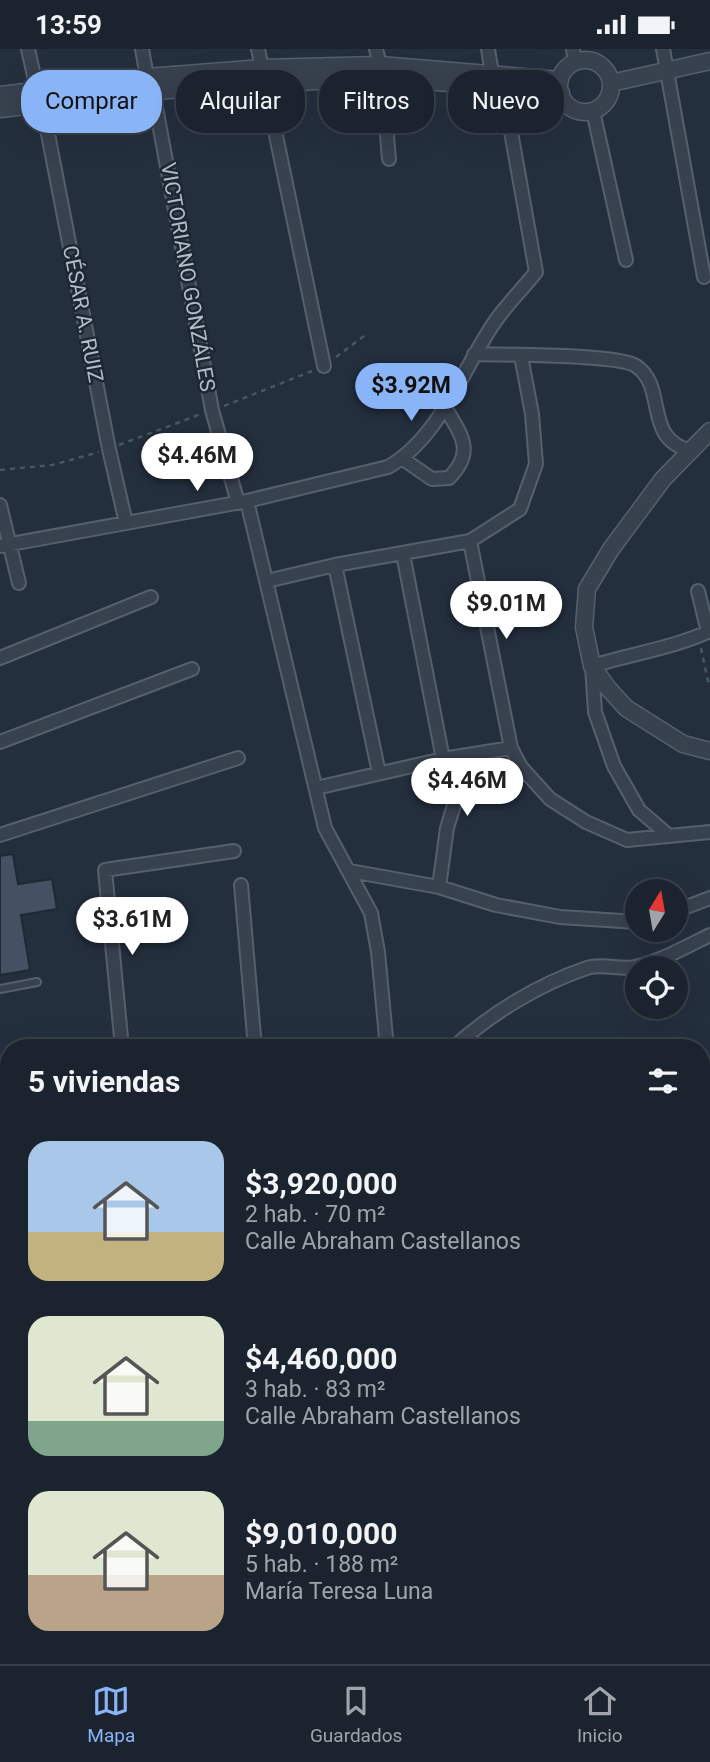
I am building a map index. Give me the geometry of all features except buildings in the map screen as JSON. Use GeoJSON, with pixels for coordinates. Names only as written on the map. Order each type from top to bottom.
{"type":"FeatureCollection","features":[{"type":"Feature","properties":{"kind":"street","name":"CÉSAR A. RUIZ"},"geometry":{"type":"LineString","coordinates":[[28,49],[33,70]]}},
{"type":"Feature","properties":{"kind":"street","name":"VICTORIANO GONZÁLES"},"geometry":{"type":"LineString","coordinates":[[142,49],[147,70]]}},
{"type":"Feature","properties":{"kind":"street"},"geometry":{"type":"LineString","coordinates":[[258,49],[262,70]]}},
{"type":"Feature","properties":{"kind":"street"},"geometry":{"type":"LineString","coordinates":[[376,49],[381,70]]}},
{"type":"Feature","properties":{"kind":"street"},"geometry":{"type":"LineString","coordinates":[[488,49],[491,70]]}},
{"type":"Feature","properties":{"kind":"street"},"geometry":{"type":"LineString","coordinates":[[663,49],[704,277]]}},
{"type":"Feature","properties":{"kind":"street"},"geometry":{"type":"LineString","coordinates":[[564,78],[574,56],[604,68],[611,83],[607,100],[593,111],[577,110],[564,100]]}},
{"type":"Feature","properties":{"kind":"street"},"geometry":{"type":"LineString","coordinates":[[611,83],[710,61]]}},
{"type":"Feature","properties":{"kind":"street"},"geometry":{"type":"LineString","coordinates":[[0,95],[21,96]]}},
{"type":"Feature","properties":{"kind":"street"},"geometry":{"type":"LineString","coordinates":[[0,109],[21,102]]}},
{"type":"Feature","properties":{"kind":"street"},"geometry":{"type":"LineString","coordinates":[[593,111],[626,260]]}},
{"type":"Feature","properties":{"kind":"street","name":"CÉSAR A. RUIZ"},"geometry":{"type":"LineString","coordinates":[[47,133],[126,523]]}},
{"type":"Feature","properties":{"kind":"street","name":"VICTORIANO GONZÁLES"},"geometry":{"type":"LineString","coordinates":[[159,133],[212,410],[267,582],[326,828],[371,912],[378,952],[386,1039]]}},
{"type":"Feature","properties":{"kind":"street"},"geometry":{"type":"LineString","coordinates":[[275,133],[324,366]]}},
{"type":"Feature","properties":{"kind":"street"},"geometry":{"type":"LineString","coordinates":[[387,133],[389,159]]}},
{"type":"Feature","properties":{"kind":"street"},"geometry":{"type":"LineString","coordinates":[[5,545],[243,502],[388,467],[402,459],[446,409],[474,354],[494,323],[536,272],[511,133]]}},
{"type":"Feature","properties":{"kind":"street"},"geometry":{"type":"LineString","coordinates":[[474,354],[606,359],[636,366],[651,383],[659,425],[678,448],[692,451],[710,443]]}},
{"type":"Feature","properties":{"kind":"street"},"geometry":{"type":"LineString","coordinates":[[267,582],[335,565],[470,541],[520,509],[536,464],[532,414],[521,356]]}},
{"type":"Feature","properties":{"kind":"street"},"geometry":{"type":"LineString","coordinates":[[402,459],[432,479],[449,478],[460,467],[465,450],[460,432],[446,409]]}},
{"type":"Feature","properties":{"kind":"street"},"geometry":{"type":"LineString","coordinates":[[668,835],[639,810],[614,766],[596,712],[592,666],[583,627],[587,589],[611,549],[663,479],[710,431]]}},
{"type":"Feature","properties":{"kind":"street"},"geometry":{"type":"LineString","coordinates":[[0,505],[5,545],[19,583]]}},
{"type":"Feature","properties":{"kind":"street"},"geometry":{"type":"LineString","coordinates":[[470,541],[511,748],[521,767],[550,799],[586,822],[627,840],[710,832]]}},
{"type":"Feature","properties":{"kind":"street"},"geometry":{"type":"LineString","coordinates":[[404,554],[443,759]]}},
{"type":"Feature","properties":{"kind":"street"},"geometry":{"type":"LineString","coordinates":[[335,565],[379,773]]}},
{"type":"Feature","properties":{"kind":"street"},"geometry":{"type":"LineString","coordinates":[[592,666],[705,633],[698,591]]}},
{"type":"Feature","properties":{"kind":"street"},"geometry":{"type":"LineString","coordinates":[[0,658],[151,597]]}},
{"type":"Feature","properties":{"kind":"street"},"geometry":{"type":"LineString","coordinates":[[592,666],[626,708],[683,744],[710,751]]}},
{"type":"Feature","properties":{"kind":"street"},"geometry":{"type":"LineString","coordinates":[[0,742],[192,669]]}},
{"type":"Feature","properties":{"kind":"street"},"geometry":{"type":"LineString","coordinates":[[316,788],[443,759],[511,748]]}},
{"type":"Feature","properties":{"kind":"street"},"geometry":{"type":"LineString","coordinates":[[0,835],[238,758]]}},
{"type":"Feature","properties":{"kind":"street"},"geometry":{"type":"LineString","coordinates":[[439,887],[447,828],[455,802],[521,767]]}},
{"type":"Feature","properties":{"kind":"street"},"geometry":{"type":"LineString","coordinates":[[121,1039],[106,870],[234,851]]}},
{"type":"Feature","properties":{"kind":"street"},"geometry":{"type":"LineString","coordinates":[[350,871],[439,887],[496,905],[560,917],[625,921]]}},
{"type":"Feature","properties":{"kind":"street"},"geometry":{"type":"LineString","coordinates":[[241,885],[254,1039]]}},
{"type":"Feature","properties":{"kind":"street"},"geometry":{"type":"LineString","coordinates":[[688,906],[710,898]]}},
{"type":"Feature","properties":{"kind":"street"},"geometry":{"type":"LineString","coordinates":[[463,1039],[474,1029],[535,991],[590,967],[634,967],[710,935]]}},
{"type":"Feature","properties":{"kind":"lane"},"geometry":{"type":"LineString","coordinates":[[0,989],[37,982]]}},
{"type":"Feature","properties":{"kind":"path"},"geometry":{"type":"LineString","coordinates":[[0,470],[52,465],[109,449],[324,366],[364,336]]}},
{"type":"Feature","properties":{"kind":"path"},"geometry":{"type":"LineString","coordinates":[[705,633],[709,686]]}}]}
